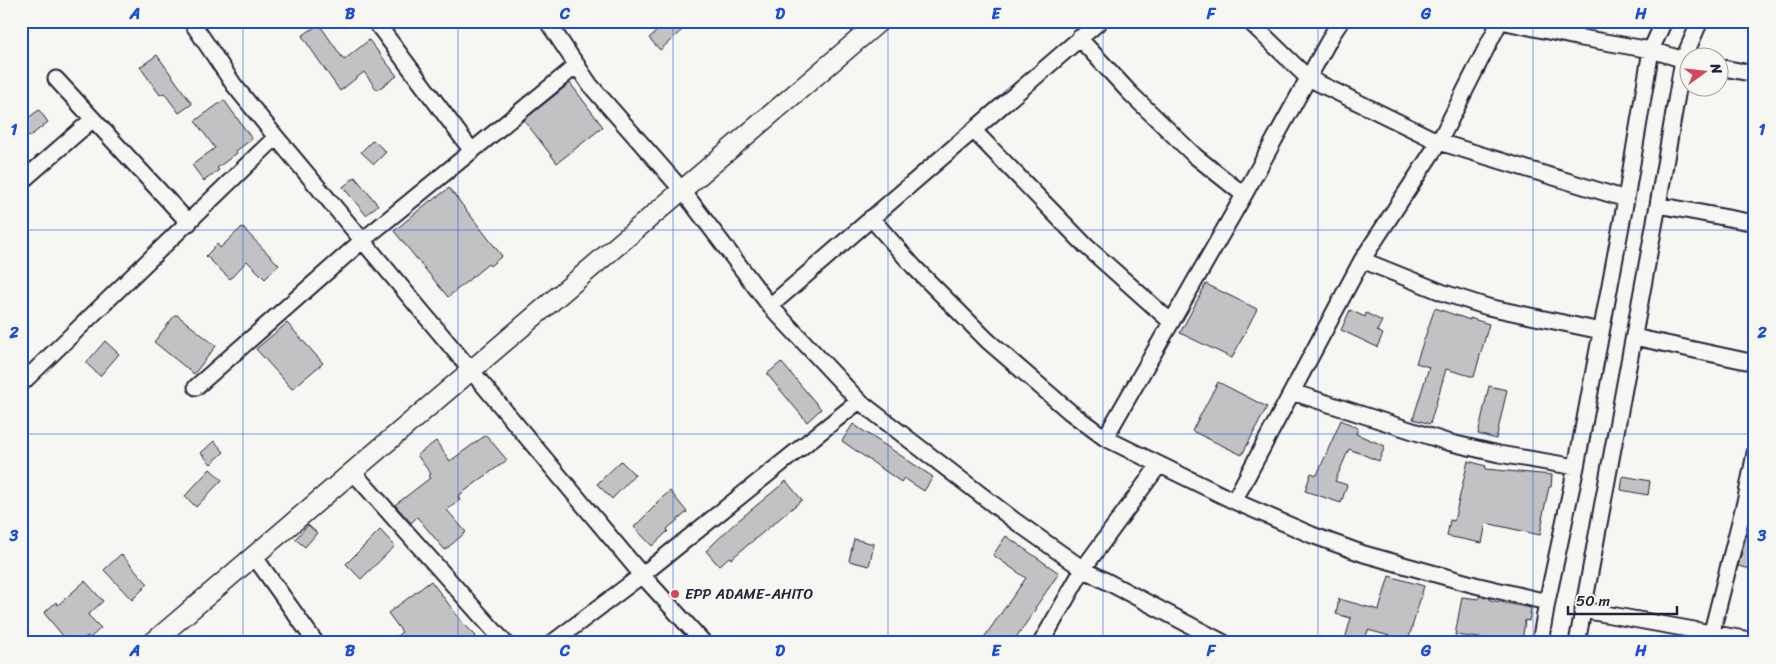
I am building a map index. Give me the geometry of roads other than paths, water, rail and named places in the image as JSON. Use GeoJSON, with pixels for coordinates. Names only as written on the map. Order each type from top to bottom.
{"type":"FeatureCollection","features":[{"type":"Feature","properties":{"kind":"main road"},"geometry":{"type":"LineString","coordinates":[[152,643],[880,21]]}},
{"type":"Feature","properties":{"kind":"street"},"geometry":{"type":"LineString","coordinates":[[191,21],[234,85],[276,137],[642,575],[704,643]]}},
{"type":"Feature","properties":{"kind":"street"},"geometry":{"type":"LineString","coordinates":[[375,21],[472,151]]}},
{"type":"Feature","properties":{"kind":"street"},"geometry":{"type":"LineString","coordinates":[[547,21],[590,85],[682,190],[770,306],[859,400],[1015,521],[1083,569],[1224,643]]}},
{"type":"Feature","properties":{"kind":"street"},"geometry":{"type":"LineString","coordinates":[[770,306],[1100,21]]}},
{"type":"Feature","properties":{"kind":"street"},"geometry":{"type":"LineString","coordinates":[[1248,21],[1308,78],[1439,142],[1626,199]]}},
{"type":"Feature","properties":{"kind":"street"},"geometry":{"type":"LineString","coordinates":[[1105,438],[1170,321],[1244,195],[1333,32],[1341,21]]}},
{"type":"Feature","properties":{"kind":"street"},"geometry":{"type":"LineString","coordinates":[[1234,501],[1362,260],[1439,142],[1501,21],[1576,38],[1651,50],[1678,58]]}},
{"type":"Feature","properties":{"kind":"street"},"geometry":{"type":"LineString","coordinates":[[1563,21],[1576,38]]}},
{"type":"Feature","properties":{"kind":"street"},"geometry":{"type":"LineString","coordinates":[[1540,643],[1576,467],[1626,199],[1651,50],[1664,21]]}},
{"type":"Feature","properties":{"kind":"street"},"geometry":{"type":"LineString","coordinates":[[1691,48],[1700,21]]}},
{"type":"Feature","properties":{"kind":"street"},"geometry":{"type":"LineString","coordinates":[[1079,38],[1130,93],[1195,156],[1244,195]]}},
{"type":"Feature","properties":{"kind":"street"},"geometry":{"type":"LineString","coordinates":[[196,387],[363,240],[576,65]]}},
{"type":"Feature","properties":{"kind":"street"},"geometry":{"type":"LineString","coordinates":[[1728,69],[1755,74]]}},
{"type":"Feature","properties":{"kind":"street"},"geometry":{"type":"LineString","coordinates":[[56,79],[188,223]]}},
{"type":"Feature","properties":{"kind":"street"},"geometry":{"type":"LineString","coordinates":[[1577,643],[1679,98]]}},
{"type":"Feature","properties":{"kind":"street"},"geometry":{"type":"LineString","coordinates":[[21,182],[93,119]]}},
{"type":"Feature","properties":{"kind":"street"},"geometry":{"type":"LineString","coordinates":[[974,131],[1086,246],[1170,321]]}},
{"type":"Feature","properties":{"kind":"street"},"geometry":{"type":"LineString","coordinates":[[21,384],[276,137]]}},
{"type":"Feature","properties":{"kind":"street"},"geometry":{"type":"LineString","coordinates":[[1658,205],[1755,223]]}},
{"type":"Feature","properties":{"kind":"street"},"geometry":{"type":"LineString","coordinates":[[871,218],[914,267],[988,341],[1070,412],[1105,438],[1234,501],[1312,535],[1364,554],[1475,585],[1547,602]]}},
{"type":"Feature","properties":{"kind":"street"},"geometry":{"type":"LineString","coordinates":[[1362,260],[1444,293],[1488,307],[1601,331]]}},
{"type":"Feature","properties":{"kind":"street"},"geometry":{"type":"LineString","coordinates":[[1634,337],[1755,364]]}},
{"type":"Feature","properties":{"kind":"street"},"geometry":{"type":"LineString","coordinates":[[1292,392],[1447,442],[1499,454],[1576,467]]}},
{"type":"Feature","properties":{"kind":"street"},"geometry":{"type":"LineString","coordinates":[[552,643],[642,575],[859,400]]}},
{"type":"Feature","properties":{"kind":"street"},"geometry":{"type":"LineString","coordinates":[[1711,637],[1750,498],[1755,453]]}},
{"type":"Feature","properties":{"kind":"street"},"geometry":{"type":"LineString","coordinates":[[1041,643],[1083,569],[1159,465]]}},
{"type":"Feature","properties":{"kind":"street"},"geometry":{"type":"LineString","coordinates":[[353,472],[505,643]]}},
{"type":"Feature","properties":{"kind":"street"},"geometry":{"type":"LineString","coordinates":[[254,556],[316,643]]}},
{"type":"Feature","properties":{"kind":"street"},"geometry":{"type":"LineString","coordinates":[[1583,610],[1711,637],[1755,640]]}},
{"type":"Feature","properties":{"kind":"place","name":"EPP ADAME-AHITO"},"geometry":{"type":"Point","coordinates":[675,594]}}]}
